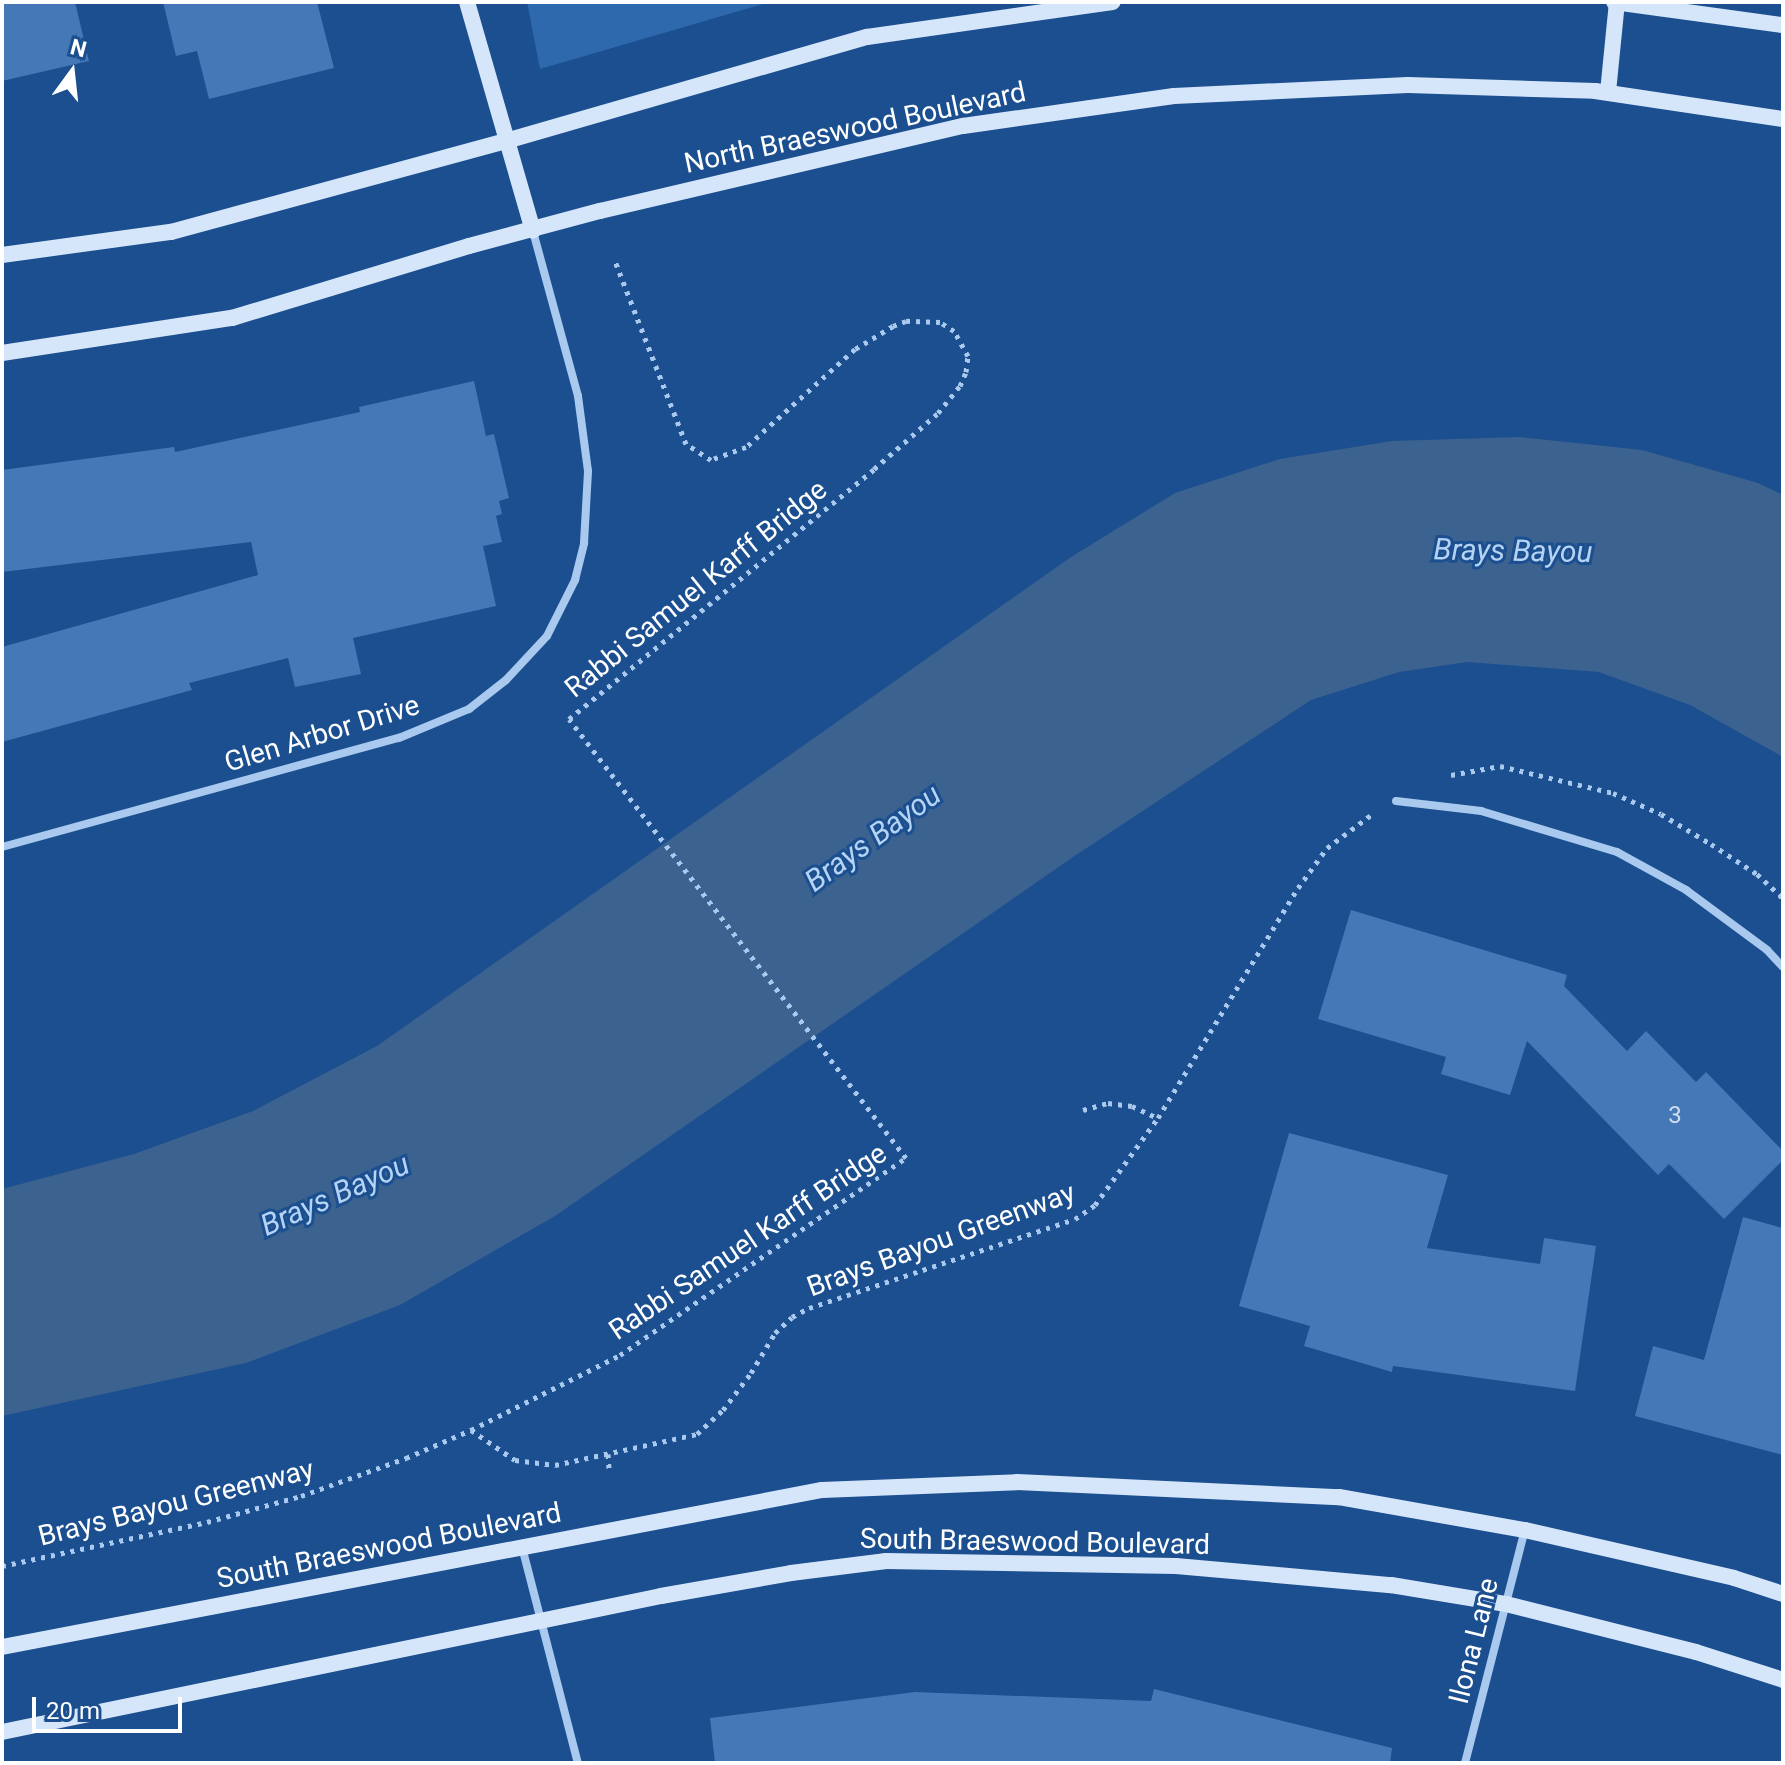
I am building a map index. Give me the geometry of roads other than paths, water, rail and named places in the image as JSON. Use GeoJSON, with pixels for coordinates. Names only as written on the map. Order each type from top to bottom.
{"type":"FeatureCollection","features":[{"type":"Feature","properties":{"kind":"main road"},"geometry":{"type":"LineString","coordinates":[[467,2],[533,231]]}},
{"type":"Feature","properties":{"kind":"main road"},"geometry":{"type":"LineString","coordinates":[[2,255],[171,232],[506,141],[867,37],[1067,6],[1113,2]]}},
{"type":"Feature","properties":{"kind":"main road"},"geometry":{"type":"LineString","coordinates":[[1608,92],[1616,2],[1783,25]]}},
{"type":"Feature","properties":{"kind":"main road","name":"North Braeswood Boulevard"},"geometry":{"type":"LineString","coordinates":[[2,353],[232,318],[469,246],[600,211],[963,126],[1174,96],[1408,85],[1608,92],[1783,119]]}},
{"type":"Feature","properties":{"kind":"main road","name":"South Braeswood Boulevard"},"geometry":{"type":"LineString","coordinates":[[2,1647],[822,1490],[1017,1482],[1339,1497],[1525,1530],[1734,1578],[1783,1594]]}},
{"type":"Feature","properties":{"kind":"main road","name":"South Braeswood Boulevard"},"geometry":{"type":"LineString","coordinates":[[2,1732],[791,1573],[886,1561],[1176,1566],[1391,1585],[1506,1604],[1696,1652],[1783,1680]]}},
{"type":"Feature","properties":{"kind":"street","name":"Glen Arbor Drive"},"geometry":{"type":"LineString","coordinates":[[2,847],[399,738],[469,709],[506,680],[547,636],[575,580],[584,543],[588,471],[578,396],[533,231]]}},
{"type":"Feature","properties":{"kind":"street"},"geometry":{"type":"LineString","coordinates":[[1396,801],[1481,811],[1617,852],[1686,890],[1767,950],[1783,967]]}},
{"type":"Feature","properties":{"kind":"street","name":"Ilona Lane"},"geometry":{"type":"LineString","coordinates":[[1465,1763],[1525,1530]]}},
{"type":"Feature","properties":{"kind":"street"},"geometry":{"type":"LineString","coordinates":[[522,1545],[578,1763]]}},
{"type":"Feature","properties":{"kind":"water","name":"Brays Bayou"},"geometry":{"type":"Polygon","coordinates":[[[1519,437],[1642,450],[1758,483],[1783,495],[1783,757],[1690,705],[1599,672],[1467,662],[1399,672],[1311,700],[1076,855],[555,1216],[400,1305],[246,1363],[2,1416],[2,1189],[134,1154],[253,1111],[377,1046],[1071,557],[1175,493],[1280,459],[1392,441],[1519,437]]]}}]}
